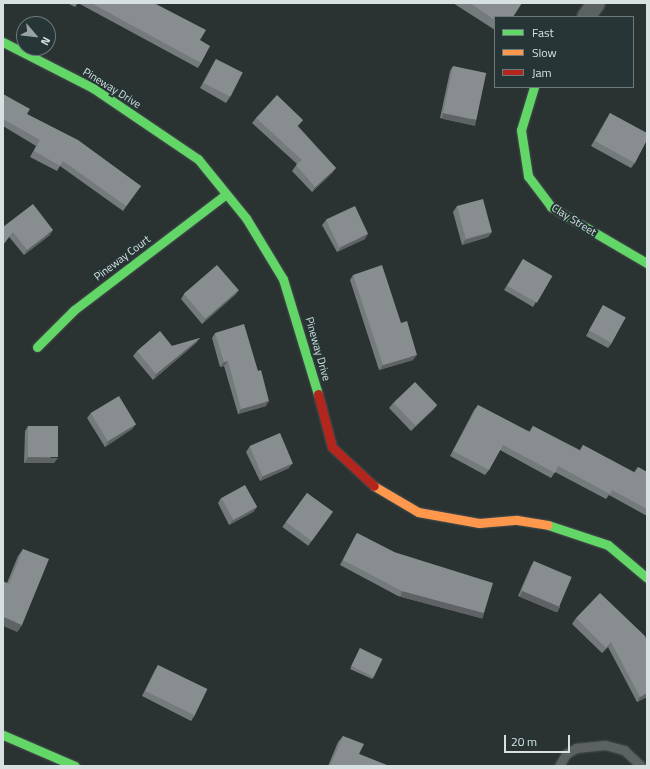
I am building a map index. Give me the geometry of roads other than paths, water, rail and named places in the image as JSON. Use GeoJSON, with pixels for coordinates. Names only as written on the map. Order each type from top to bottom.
{"type":"FeatureCollection","features":[{"type":"Feature","properties":{"kind":"street"},"geometry":{"type":"LineString","coordinates":[[587,16],[596,3]]}},
{"type":"Feature","properties":{"kind":"street","name":"Pineway Drive"},"geometry":{"type":"LineString","coordinates":[[3,42],[93,88],[192,155],[246,218],[283,279],[302,333],[332,447],[374,488],[418,512],[479,523],[517,520],[562,527],[608,545],[647,578]]}},
{"type":"Feature","properties":{"kind":"street","name":"Clay Street"},"geometry":{"type":"LineString","coordinates":[[534,88],[521,130],[528,176],[551,208],[647,263]]}},
{"type":"Feature","properties":{"kind":"street","name":"Pineway Court"},"geometry":{"type":"LineString","coordinates":[[37,347],[74,310],[226,194]]}},
{"type":"Feature","properties":{"kind":"street"},"geometry":{"type":"LineString","coordinates":[[3,735],[75,766]]}},
{"type":"Feature","properties":{"kind":"lane"},"geometry":{"type":"LineString","coordinates":[[559,766],[566,754],[576,748],[606,744],[624,750],[641,766]]}}]}
